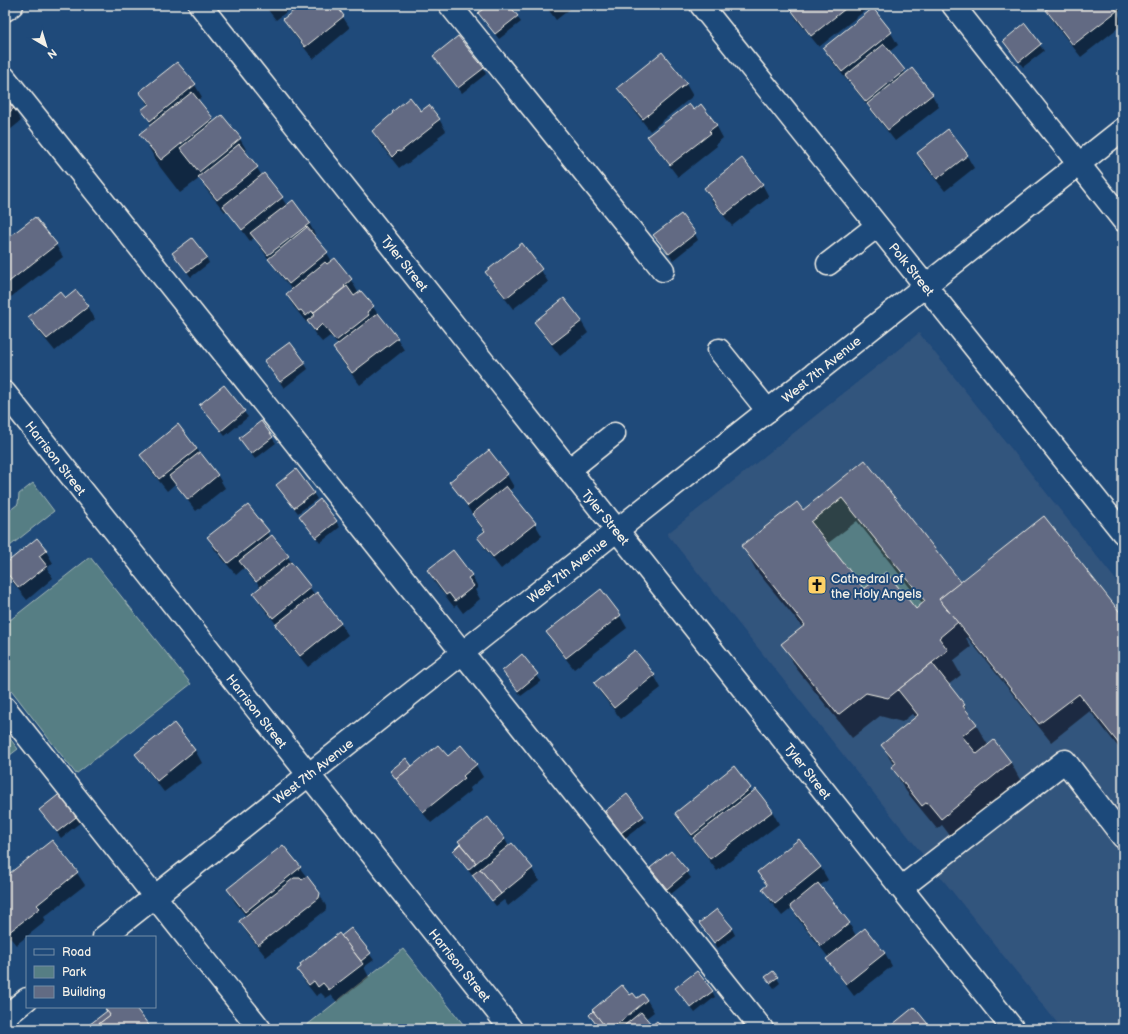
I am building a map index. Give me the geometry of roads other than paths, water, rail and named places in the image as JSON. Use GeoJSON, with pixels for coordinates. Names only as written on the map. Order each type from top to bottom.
{"type":"FeatureCollection","features":[{"type":"Feature","properties":{"kind":"street"},"geometry":{"type":"LineString","coordinates":[[5,10],[12,5]]}},
{"type":"Feature","properties":{"kind":"street","name":"Tyler Street"},"geometry":{"type":"LineString","coordinates":[[200,5],[1013,1029]]}},
{"type":"Feature","properties":{"kind":"street"},"geometry":{"type":"LineString","coordinates":[[450,5],[663,270]]}},
{"type":"Feature","properties":{"kind":"street","name":"Polk Street"},"geometry":{"type":"LineString","coordinates":[[701,5],[1123,532]]}},
{"type":"Feature","properties":{"kind":"street"},"geometry":{"type":"LineString","coordinates":[[953,5],[1123,220]]}},
{"type":"Feature","properties":{"kind":"street"},"geometry":{"type":"LineString","coordinates":[[5,78],[461,653],[762,1029]]}},
{"type":"Feature","properties":{"kind":"street","name":"West 7th Avenue"},"geometry":{"type":"LineString","coordinates":[[105,936],[1123,128]]}},
{"type":"Feature","properties":{"kind":"street"},"geometry":{"type":"LineString","coordinates":[[828,264],[877,226]]}},
{"type":"Feature","properties":{"kind":"street"},"geometry":{"type":"LineString","coordinates":[[719,350],[768,411]]}},
{"type":"Feature","properties":{"kind":"street","name":"Harrison Street"},"geometry":{"type":"LineString","coordinates":[[5,393],[511,1029]]}},
{"type":"Feature","properties":{"kind":"street"},"geometry":{"type":"LineString","coordinates":[[569,470],[614,434]]}},
{"type":"Feature","properties":{"kind":"street"},"geometry":{"type":"LineString","coordinates":[[5,708],[260,1029]]}},
{"type":"Feature","properties":{"kind":"street"},"geometry":{"type":"LineString","coordinates":[[901,888],[1065,761],[1123,837]]}},
{"type":"Feature","properties":{"kind":"street"},"geometry":{"type":"LineString","coordinates":[[5,1017],[26,1001]]}},
{"type":"Feature","properties":{"kind":"place","name":"Cathedral of the Holy Angels"},"geometry":{"type":"Point","coordinates":[817,585]}}]}
